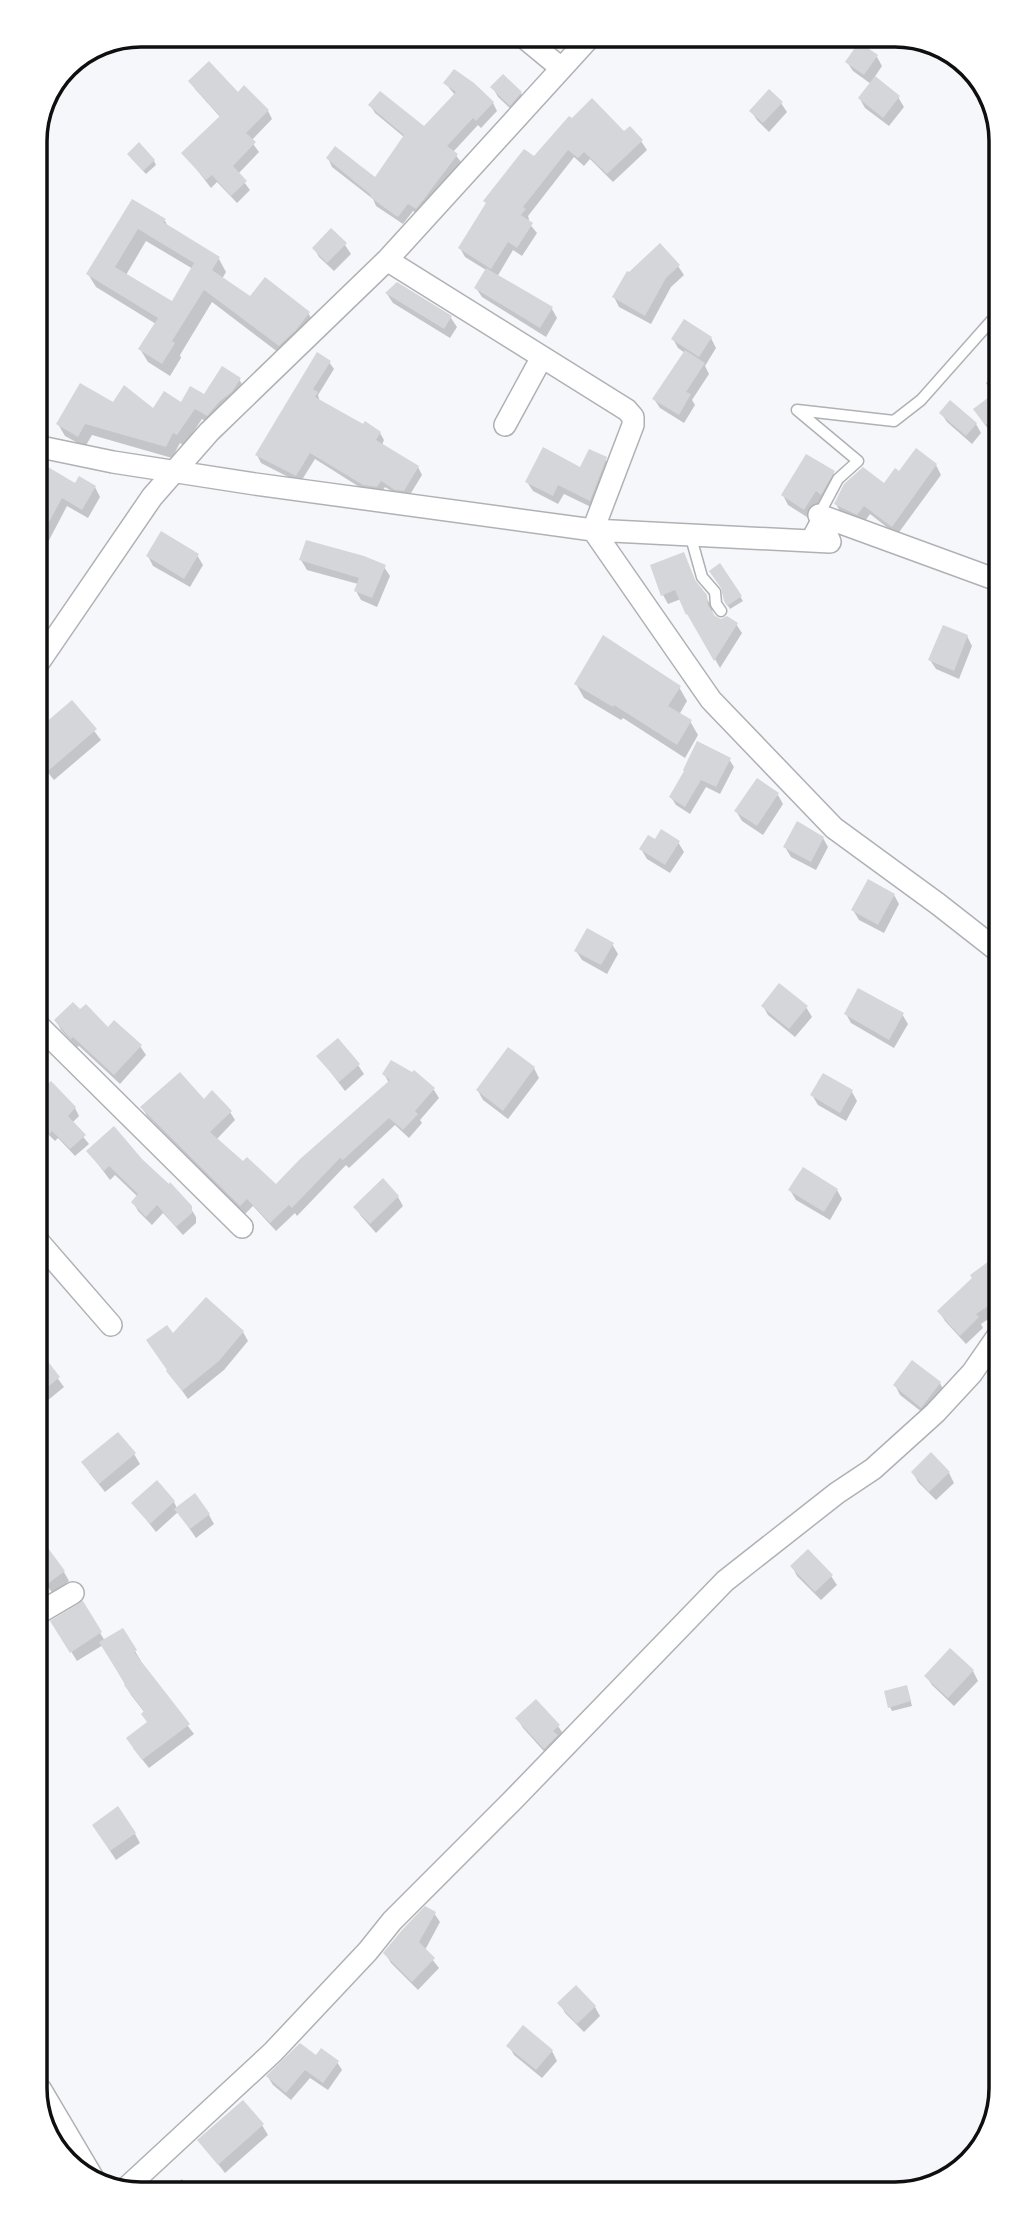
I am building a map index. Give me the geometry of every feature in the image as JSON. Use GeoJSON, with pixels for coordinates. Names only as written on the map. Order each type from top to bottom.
{"type":"FeatureCollection","features":[{"type":"Feature","properties":{"kind":"street"},"geometry":{"type":"LineString","coordinates":[[536,47],[561,68]]}},
{"type":"Feature","properties":{"kind":"street"},"geometry":{"type":"LineString","coordinates":[[47,650],[152,497],[209,432],[387,260],[581,47]]}},
{"type":"Feature","properties":{"kind":"street"},"geometry":{"type":"LineString","coordinates":[[387,260],[627,410],[633,425],[593,530]]}},
{"type":"Feature","properties":{"kind":"street"},"geometry":{"type":"LineString","coordinates":[[505,425],[542,357]]}},
{"type":"Feature","properties":{"kind":"street"},"geometry":{"type":"LineString","coordinates":[[47,448],[174,472],[593,530],[830,542],[819,515],[989,577]]}},
{"type":"Feature","properties":{"kind":"street"},"geometry":{"type":"LineString","coordinates":[[593,530],[711,700],[834,828],[989,944]]}},
{"type":"Feature","properties":{"kind":"street"},"geometry":{"type":"LineString","coordinates":[[47,1034],[242,1227]]}},
{"type":"Feature","properties":{"kind":"street"},"geometry":{"type":"LineString","coordinates":[[47,1251],[111,1325]]}},
{"type":"Feature","properties":{"kind":"street"},"geometry":{"type":"LineString","coordinates":[[133,2182],[273,2052],[368,1951],[392,1921],[725,1581],[837,1493],[873,1469],[935,1413],[972,1373],[989,1348]]}},
{"type":"Feature","properties":{"kind":"street"},"geometry":{"type":"LineString","coordinates":[[47,1608],[73,1593]]}},
{"type":"Feature","properties":{"kind":"street"},"geometry":{"type":"LineString","coordinates":[[49,2103],[83,2161]]}},
{"type":"Feature","properties":{"kind":"lane"},"geometry":{"type":"LineString","coordinates":[[805,541],[838,478],[858,461],[797,410],[894,422],[921,400],[989,323]]}},
{"type":"Feature","properties":{"kind":"lane"},"geometry":{"type":"LineString","coordinates":[[690,534],[702,577],[715,592],[720,611]]}},
{"type":"Feature","properties":{"kind":"building"},"geometry":{"type":"Polygon","coordinates":[[[856,47],[866,47],[878,55],[864,75],[845,62],[856,47]]]}},
{"type":"Feature","properties":{"kind":"building"},"geometry":{"type":"Polygon","coordinates":[[[209,61],[238,92],[244,85],[269,110],[246,133],[256,142],[233,166],[247,181],[231,196],[212,175],[206,180],[181,153],[220,116],[188,81],[209,61]]]}},
{"type":"Feature","properties":{"kind":"building"},"geometry":{"type":"Polygon","coordinates":[[[454,69],[494,102],[476,121],[473,118],[447,146],[458,154],[416,209],[408,204],[398,217],[370,197],[371,195],[326,158],[335,146],[375,177],[404,135],[368,105],[380,91],[424,126],[456,92],[443,83],[454,69]]]}},
{"type":"Feature","properties":{"kind":"building"},"geometry":{"type":"Polygon","coordinates":[[[503,74],[522,92],[510,106],[490,87],[503,74]]]}},
{"type":"Feature","properties":{"kind":"building"},"geometry":{"type":"Polygon","coordinates":[[[875,76],[900,96],[883,118],[858,98],[875,76]]]}},
{"type":"Feature","properties":{"kind":"building"},"geometry":{"type":"Polygon","coordinates":[[[769,89],[783,102],[763,123],[749,111],[769,89]]]}},
{"type":"Feature","properties":{"kind":"building"},"geometry":{"type":"Polygon","coordinates":[[[592,98],[624,131],[630,126],[643,140],[607,174],[584,152],[578,158],[568,150],[523,207],[526,209],[521,215],[533,223],[517,248],[508,242],[491,269],[458,248],[486,203],[483,201],[524,149],[534,156],[569,116],[572,118],[592,98]]]}},
{"type":"Feature","properties":{"kind":"building"},"geometry":{"type":"Polygon","coordinates":[[[139,142],[155,160],[143,171],[127,154],[139,142]]]}},
{"type":"Feature","properties":{"kind":"building"},"geometry":{"type":"Polygon","coordinates":[[[132,199],[166,219],[163,222],[220,257],[212,270],[250,296],[265,277],[310,312],[279,346],[204,290],[172,341],[175,343],[162,364],[138,349],[158,318],[86,274],[132,199]],[[138,229],[115,267],[172,301],[194,263],[138,229]]]}},
{"type":"Feature","properties":{"kind":"building"},"geometry":{"type":"Polygon","coordinates":[[[331,228],[347,243],[327,263],[312,248],[331,228]]]}},
{"type":"Feature","properties":{"kind":"building"},"geometry":{"type":"Polygon","coordinates":[[[660,243],[680,265],[666,278],[645,316],[612,297],[627,271],[660,243]]]}},
{"type":"Feature","properties":{"kind":"building"},"geometry":{"type":"Polygon","coordinates":[[[486,268],[553,307],[540,328],[474,288],[486,268]]]}},
{"type":"Feature","properties":{"kind":"building"},"geometry":{"type":"Polygon","coordinates":[[[397,282],[452,316],[444,329],[385,293],[397,282]]]}},
{"type":"Feature","properties":{"kind":"building"},"geometry":{"type":"Polygon","coordinates":[[[684,319],[712,337],[699,357],[671,339],[684,319]]]}},
{"type":"Feature","properties":{"kind":"building"},"geometry":{"type":"Polygon","coordinates":[[[685,350],[705,363],[686,392],[691,394],[679,415],[652,399],[685,350]]]}},
{"type":"Feature","properties":{"kind":"building"},"geometry":{"type":"Polygon","coordinates":[[[317,352],[331,361],[313,389],[318,392],[315,397],[363,424],[365,421],[381,432],[376,440],[419,466],[404,491],[395,490],[381,481],[377,487],[363,485],[310,453],[296,476],[255,455],[317,352]]]}},
{"type":"Feature","properties":{"kind":"building"},"geometry":{"type":"Polygon","coordinates":[[[222,366],[241,378],[232,392],[207,416],[195,409],[177,435],[173,433],[166,447],[85,424],[78,437],[56,424],[80,383],[113,402],[124,385],[153,408],[164,391],[181,402],[190,386],[204,394],[222,366]]]}},
{"type":"Feature","properties":{"kind":"building"},"geometry":{"type":"Polygon","coordinates":[[[989,397],[989,422],[985,425],[973,409],[989,397]]]}},
{"type":"Feature","properties":{"kind":"building"},"geometry":{"type":"Polygon","coordinates":[[[950,400],[977,423],[966,436],[939,413],[950,400]]]}},
{"type":"Feature","properties":{"kind":"building"},"geometry":{"type":"Polygon","coordinates":[[[543,447],[580,467],[589,449],[607,457],[590,501],[558,485],[553,496],[525,482],[543,447]]]}},
{"type":"Feature","properties":{"kind":"building"},"geometry":{"type":"Polygon","coordinates":[[[916,448],[937,464],[892,527],[864,506],[857,515],[834,504],[844,484],[863,467],[884,483],[895,468],[899,471],[916,448]]]}},
{"type":"Feature","properties":{"kind":"building"},"geometry":{"type":"Polygon","coordinates":[[[806,454],[835,471],[821,495],[816,491],[804,510],[781,495],[806,454]]]}},
{"type":"Feature","properties":{"kind":"building"},"geometry":{"type":"Polygon","coordinates":[[[47,469],[75,483],[79,476],[96,486],[82,510],[62,498],[47,526],[47,469]]]}},
{"type":"Feature","properties":{"kind":"building"},"geometry":{"type":"Polygon","coordinates":[[[161,531],[199,554],[184,579],[146,556],[161,531]]]}},
{"type":"Feature","properties":{"kind":"building"},"geometry":{"type":"Polygon","coordinates":[[[306,540],[386,565],[372,598],[354,591],[359,578],[299,560],[306,540]]]}},
{"type":"Feature","properties":{"kind":"building"},"geometry":{"type":"Polygon","coordinates":[[[684,552],[695,580],[707,595],[708,605],[715,616],[721,619],[727,616],[738,623],[714,661],[686,615],[675,590],[661,596],[650,565],[684,552]]]}},
{"type":"Feature","properties":{"kind":"building"},"geometry":{"type":"Polygon","coordinates":[[[720,563],[742,596],[727,606],[721,588],[709,571],[720,563]]]}},
{"type":"Feature","properties":{"kind":"building"},"geometry":{"type":"Polygon","coordinates":[[[943,625],[968,635],[954,671],[928,660],[943,625]]]}},
{"type":"Feature","properties":{"kind":"building"},"geometry":{"type":"Polygon","coordinates":[[[603,635],[681,686],[668,706],[692,720],[677,745],[614,705],[613,707],[574,684],[603,635]]]}},
{"type":"Feature","properties":{"kind":"building"},"geometry":{"type":"Polygon","coordinates":[[[72,700],[97,729],[48,771],[47,721],[72,700]]]}},
{"type":"Feature","properties":{"kind":"building"},"geometry":{"type":"Polygon","coordinates":[[[697,741],[731,758],[716,787],[701,780],[685,807],[669,797],[697,741]]]}},
{"type":"Feature","properties":{"kind":"building"},"geometry":{"type":"Polygon","coordinates":[[[757,778],[779,793],[757,826],[734,811],[757,778]]]}},
{"type":"Feature","properties":{"kind":"building"},"geometry":{"type":"Polygon","coordinates":[[[797,821],[824,837],[811,862],[783,847],[797,821]]]}},
{"type":"Feature","properties":{"kind":"building"},"geometry":{"type":"Polygon","coordinates":[[[661,829],[680,841],[665,865],[639,849],[648,835],[655,839],[661,829]]]}},
{"type":"Feature","properties":{"kind":"building"},"geometry":{"type":"Polygon","coordinates":[[[868,879],[895,894],[878,925],[851,910],[868,879]]]}},
{"type":"Feature","properties":{"kind":"building"},"geometry":{"type":"Polygon","coordinates":[[[587,928],[614,943],[601,965],[574,951],[587,928]]]}},
{"type":"Feature","properties":{"kind":"building"},"geometry":{"type":"Polygon","coordinates":[[[779,983],[808,1006],[789,1029],[761,1006],[779,983]]]}},
{"type":"Feature","properties":{"kind":"building"},"geometry":{"type":"Polygon","coordinates":[[[858,988],[904,1013],[889,1040],[844,1014],[858,988]]]}},
{"type":"Feature","properties":{"kind":"building"},"geometry":{"type":"Polygon","coordinates":[[[73,1002],[80,1009],[86,1004],[108,1027],[114,1020],[142,1045],[114,1075],[73,1037],[71,1039],[54,1020],[73,1002]]]}},
{"type":"Feature","properties":{"kind":"building"},"geometry":{"type":"Polygon","coordinates":[[[338,1038],[360,1064],[339,1082],[316,1056],[338,1038]]]}},
{"type":"Feature","properties":{"kind":"building"},"geometry":{"type":"Polygon","coordinates":[[[508,1047],[535,1067],[503,1111],[476,1090],[508,1047]]]}},
{"type":"Feature","properties":{"kind":"building"},"geometry":{"type":"Polygon","coordinates":[[[391,1060],[412,1072],[414,1070],[435,1088],[415,1111],[418,1114],[403,1130],[389,1118],[343,1160],[340,1158],[292,1208],[289,1205],[270,1223],[247,1199],[240,1206],[140,1107],[180,1072],[204,1099],[212,1090],[232,1111],[210,1132],[243,1161],[247,1157],[276,1184],[300,1159],[390,1080],[382,1074],[391,1060]]]}},
{"type":"Feature","properties":{"kind":"building"},"geometry":{"type":"Polygon","coordinates":[[[823,1073],[853,1090],[840,1113],[810,1095],[823,1073]]]}},
{"type":"Feature","properties":{"kind":"building"},"geometry":{"type":"Polygon","coordinates":[[[51,1081],[76,1107],[68,1116],[86,1135],[70,1149],[52,1131],[50,1134],[47,1131],[47,1085],[51,1081]]]}},
{"type":"Feature","properties":{"kind":"building"},"geometry":{"type":"Polygon","coordinates":[[[114,1126],[142,1159],[169,1184],[170,1182],[192,1206],[192,1213],[176,1227],[157,1205],[146,1217],[131,1202],[138,1194],[109,1166],[104,1171],[86,1151],[114,1126]]]}},
{"type":"Feature","properties":{"kind":"building"},"geometry":{"type":"Polygon","coordinates":[[[803,1167],[838,1189],[824,1212],[788,1190],[803,1167]]]}},
{"type":"Feature","properties":{"kind":"building"},"geometry":{"type":"Polygon","coordinates":[[[383,1178],[399,1196],[370,1224],[353,1207],[383,1178]]]}},
{"type":"Feature","properties":{"kind":"building"},"geometry":{"type":"Polygon","coordinates":[[[989,1261],[989,1306],[976,1314],[979,1317],[960,1336],[937,1311],[972,1278],[970,1275],[989,1261]]]}},
{"type":"Feature","properties":{"kind":"building"},"geometry":{"type":"Polygon","coordinates":[[[206,1297],[244,1331],[219,1361],[182,1391],[146,1340],[167,1325],[173,1333],[206,1297]]]}},
{"type":"Feature","properties":{"kind":"building"},"geometry":{"type":"Polygon","coordinates":[[[47,1360],[60,1377],[47,1388],[47,1360]]]}},
{"type":"Feature","properties":{"kind":"building"},"geometry":{"type":"Polygon","coordinates":[[[912,1360],[941,1382],[921,1408],[893,1385],[912,1360]]]}},
{"type":"Feature","properties":{"kind":"building"},"geometry":{"type":"Polygon","coordinates":[[[118,1432],[136,1453],[99,1484],[81,1462],[118,1432]]]}},
{"type":"Feature","properties":{"kind":"building"},"geometry":{"type":"Polygon","coordinates":[[[931,1452],[950,1472],[929,1492],[911,1472],[931,1452]]]}},
{"type":"Feature","properties":{"kind":"building"},"geometry":{"type":"Polygon","coordinates":[[[157,1480],[175,1501],[150,1524],[131,1503],[157,1480]]]}},
{"type":"Feature","properties":{"kind":"building"},"geometry":{"type":"Polygon","coordinates":[[[195,1493],[210,1514],[190,1529],[174,1509],[195,1493]]]}},
{"type":"Feature","properties":{"kind":"building"},"geometry":{"type":"Polygon","coordinates":[[[47,1547],[65,1571],[47,1584],[47,1547]]]}},
{"type":"Feature","properties":{"kind":"building"},"geometry":{"type":"Polygon","coordinates":[[[808,1549],[833,1575],[815,1592],[790,1566],[808,1549]]]}},
{"type":"Feature","properties":{"kind":"building"},"geometry":{"type":"Polygon","coordinates":[[[83,1601],[102,1632],[70,1653],[50,1621],[83,1601]]]}},
{"type":"Feature","properties":{"kind":"building"},"geometry":{"type":"Polygon","coordinates":[[[123,1628],[137,1650],[134,1652],[190,1724],[142,1760],[126,1738],[147,1722],[141,1714],[144,1711],[124,1685],[99,1642],[123,1628]]]}},
{"type":"Feature","properties":{"kind":"building"},"geometry":{"type":"Polygon","coordinates":[[[950,1648],[974,1670],[948,1698],[924,1676],[950,1648]]]}},
{"type":"Feature","properties":{"kind":"building"},"geometry":{"type":"Polygon","coordinates":[[[907,1685],[911,1701],[888,1708],[884,1691],[907,1685]]]}},
{"type":"Feature","properties":{"kind":"building"},"geometry":{"type":"Polygon","coordinates":[[[536,1699],[560,1725],[553,1731],[558,1735],[544,1749],[515,1718],[536,1699]]]}},
{"type":"Feature","properties":{"kind":"building"},"geometry":{"type":"Polygon","coordinates":[[[118,1806],[136,1833],[110,1851],[92,1825],[118,1806]]]}},
{"type":"Feature","properties":{"kind":"building"},"geometry":{"type":"Polygon","coordinates":[[[425,1906],[436,1912],[419,1942],[435,1958],[412,1982],[383,1953],[425,1906]]]}},
{"type":"Feature","properties":{"kind":"building"},"geometry":{"type":"Polygon","coordinates":[[[576,1985],[596,2006],[577,2024],[557,2003],[576,1985]]]}},
{"type":"Feature","properties":{"kind":"building"},"geometry":{"type":"Polygon","coordinates":[[[523,2025],[553,2050],[536,2070],[506,2046],[523,2025]]]}},
{"type":"Feature","properties":{"kind":"building"},"geometry":{"type":"Polygon","coordinates":[[[300,2043],[316,2055],[321,2048],[339,2061],[323,2083],[305,2070],[286,2093],[266,2076],[300,2043]]]}},
{"type":"Feature","properties":{"kind":"building"},"geometry":{"type":"Polygon","coordinates":[[[243,2100],[264,2124],[218,2165],[197,2140],[243,2100]]]}}]}
